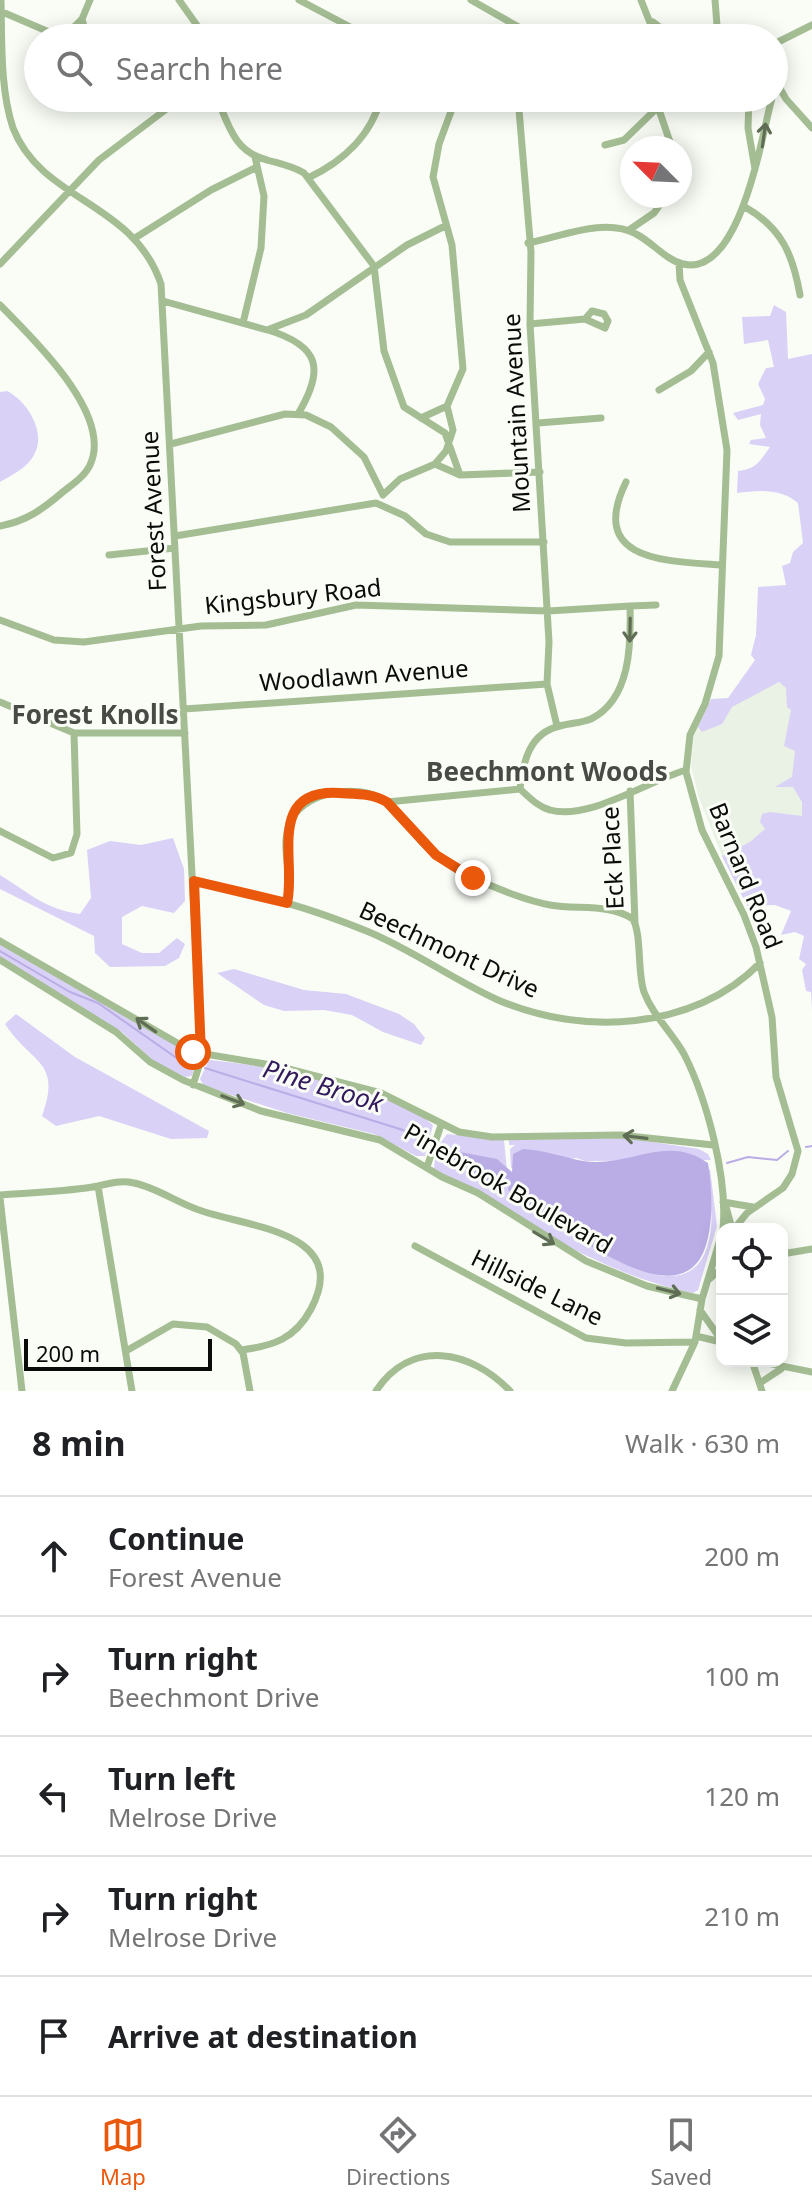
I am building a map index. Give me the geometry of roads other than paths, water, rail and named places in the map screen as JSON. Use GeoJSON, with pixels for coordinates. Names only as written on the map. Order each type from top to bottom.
{"type":"FeatureCollection","features":[{"type":"Feature","properties":{"kind":"street","name":"Forest Avenue"},"geometry":{"type":"LineString","coordinates":[[1,0],[3,97],[12,127],[25,152],[68,191],[105,212],[135,238],[156,269],[163,301],[201,1055],[193,1085]]}},
{"type":"Feature","properties":{"kind":"street"},"geometry":{"type":"LineString","coordinates":[[77,24],[90,0]]}},
{"type":"Feature","properties":{"kind":"street"},"geometry":{"type":"LineString","coordinates":[[179,0],[196,24]]}},
{"type":"Feature","properties":{"kind":"street"},"geometry":{"type":"LineString","coordinates":[[299,0],[345,24]]}},
{"type":"Feature","properties":{"kind":"street"},"geometry":{"type":"LineString","coordinates":[[317,9],[323,0]]}},
{"type":"Feature","properties":{"kind":"street"},"geometry":{"type":"LineString","coordinates":[[471,0],[511,24]]}},
{"type":"Feature","properties":{"kind":"street"},"geometry":{"type":"LineString","coordinates":[[641,0],[652,24]]}},
{"type":"Feature","properties":{"kind":"street"},"geometry":{"type":"LineString","coordinates":[[715,0],[717,24]]}},
{"type":"Feature","properties":{"kind":"street"},"geometry":{"type":"LineString","coordinates":[[0,11],[30,24]]}},
{"type":"Feature","properties":{"kind":"street"},"geometry":{"type":"LineString","coordinates":[[82,19],[83,24]]}},
{"type":"Feature","properties":{"kind":"street"},"geometry":{"type":"LineString","coordinates":[[651,20],[656,24]]}},
{"type":"Feature","properties":{"kind":"street"},"geometry":{"type":"LineString","coordinates":[[788,37],[812,25]]}},
{"type":"Feature","properties":{"kind":"street"},"geometry":{"type":"LineString","coordinates":[[788,105],[812,128]]}},
{"type":"Feature","properties":{"kind":"street"},"geometry":{"type":"LineString","coordinates":[[0,264],[9,250],[99,160],[162,112]]}},
{"type":"Feature","properties":{"kind":"street"},"geometry":{"type":"LineString","coordinates":[[223,112],[239,147],[255,157],[291,165],[308,178],[374,266],[384,351],[404,407],[440,428],[449,440],[460,475]]}},
{"type":"Feature","properties":{"kind":"street"},"geometry":{"type":"LineString","coordinates":[[308,178],[351,151],[376,112]]}},
{"type":"Feature","properties":{"kind":"street"},"geometry":{"type":"LineString","coordinates":[[376,503],[400,479],[435,464],[446,451],[453,430],[447,406],[463,369],[454,259],[445,226],[446,213],[438,202],[433,177],[439,144],[451,112]]}},
{"type":"Feature","properties":{"kind":"street","name":"Mountain Avenue"},"geometry":{"type":"LineString","coordinates":[[519,112],[548,611],[547,684],[557,726]]}},
{"type":"Feature","properties":{"kind":"street"},"geometry":{"type":"LineString","coordinates":[[605,145],[624,140],[653,112]]}},
{"type":"Feature","properties":{"kind":"street"},"geometry":{"type":"LineString","coordinates":[[658,112],[668,136]]}},
{"type":"Feature","properties":{"kind":"street"},"geometry":{"type":"LineString","coordinates":[[749,112],[755,171]]}},
{"type":"Feature","properties":{"kind":"street"},"geometry":{"type":"LineString","coordinates":[[528,243],[589,230],[629,230],[679,263],[693,265],[703,261],[723,241],[745,207],[770,112]]}},
{"type":"Feature","properties":{"kind":"street"},"geometry":{"type":"LineString","coordinates":[[243,323],[261,248],[264,196],[255,168],[255,157]]}},
{"type":"Feature","properties":{"kind":"street"},"geometry":{"type":"LineString","coordinates":[[135,238],[211,190],[255,168]]}},
{"type":"Feature","properties":{"kind":"street"},"geometry":{"type":"LineString","coordinates":[[745,207],[778,231],[791,256],[800,295]]}},
{"type":"Feature","properties":{"kind":"street"},"geometry":{"type":"LineString","coordinates":[[629,230],[658,208]]}},
{"type":"Feature","properties":{"kind":"street"},"geometry":{"type":"LineString","coordinates":[[267,330],[306,315],[374,266],[445,226]]}},
{"type":"Feature","properties":{"kind":"street"},"geometry":{"type":"LineString","coordinates":[[0,243],[9,250]]}},
{"type":"Feature","properties":{"kind":"street","name":"Barnard Road"},"geometry":{"type":"LineString","coordinates":[[679,263],[680,280],[709,352],[721,397],[727,450],[718,661],[705,704],[690,735],[686,770],[701,826],[744,915],[760,963],[772,1017],[776,1077],[798,1151],[792,1174],[783,1188],[755,1207],[739,1223]]}},
{"type":"Feature","properties":{"kind":"street"},"geometry":{"type":"LineString","coordinates":[[163,301],[267,330],[302,344],[313,359],[314,380],[298,414]]}},
{"type":"Feature","properties":{"kind":"street"},"geometry":{"type":"LineString","coordinates":[[0,305],[35,341],[81,399],[90,421],[93,456],[86,472],[28,520],[0,526]]}},
{"type":"Feature","properties":{"kind":"street"},"geometry":{"type":"LineString","coordinates":[[530,324],[585,319]]}},
{"type":"Feature","properties":{"kind":"street"},"geometry":{"type":"LineString","coordinates":[[659,390],[691,371],[709,352]]}},
{"type":"Feature","properties":{"kind":"street"},"geometry":{"type":"LineString","coordinates":[[421,418],[447,406]]}},
{"type":"Feature","properties":{"kind":"street"},"geometry":{"type":"LineString","coordinates":[[171,444],[298,414],[331,427],[364,457],[383,495]]}},
{"type":"Feature","properties":{"kind":"street"},"geometry":{"type":"LineString","coordinates":[[538,423],[601,418]]}},
{"type":"Feature","properties":{"kind":"street"},"geometry":{"type":"LineString","coordinates":[[435,464],[460,475],[540,472]]}},
{"type":"Feature","properties":{"kind":"street"},"geometry":{"type":"LineString","coordinates":[[626,482],[616,502],[614,519],[619,535],[633,550],[647,557],[722,565]]}},
{"type":"Feature","properties":{"kind":"street"},"geometry":{"type":"LineString","coordinates":[[175,536],[376,503],[405,516],[426,534],[450,542],[544,542]]}},
{"type":"Feature","properties":{"kind":"street"},"geometry":{"type":"LineString","coordinates":[[109,555],[175,548]]}},
{"type":"Feature","properties":{"kind":"street","name":"Kingsbury Road"},"geometry":{"type":"LineString","coordinates":[[0,620],[54,640],[84,642],[180,630],[266,625],[356,605],[548,611],[656,605]]}},
{"type":"Feature","properties":{"kind":"street"},"geometry":{"type":"LineString","coordinates":[[520,789],[527,753],[538,737],[557,726],[581,722],[601,712],[621,684],[629,656],[630,606]]}},
{"type":"Feature","properties":{"kind":"street","name":"Woodlawn Avenue"},"geometry":{"type":"LineString","coordinates":[[184,709],[547,684]]}},
{"type":"Feature","properties":{"kind":"street"},"geometry":{"type":"LineString","coordinates":[[0,702],[74,733],[185,733]]}},
{"type":"Feature","properties":{"kind":"street"},"geometry":{"type":"LineString","coordinates":[[0,831],[53,858],[71,853],[77,834],[74,733]]}},
{"type":"Feature","properties":{"kind":"street"},"geometry":{"type":"LineString","coordinates":[[287,903],[290,884],[286,834],[297,810],[324,793],[363,794],[387,802],[520,789],[542,807],[559,812],[592,807],[686,770]]}},
{"type":"Feature","properties":{"kind":"street","name":"Eck Place"},"geometry":{"type":"LineString","coordinates":[[630,791],[638,971],[651,1010],[658,1018]]}},
{"type":"Feature","properties":{"kind":"street"},"geometry":{"type":"LineString","coordinates":[[387,802],[436,855],[473,878],[546,904],[610,909],[624,914],[635,923]]}},
{"type":"Feature","properties":{"kind":"street","name":"Beechmont Drive"},"geometry":{"type":"LineString","coordinates":[[194,881],[287,903],[385,939],[523,1009],[553,1018],[583,1021],[658,1018],[720,994],[742,980],[760,963]]}},
{"type":"Feature","properties":{"kind":"street","name":"Pinebrook Boulevard"},"geometry":{"type":"LineString","coordinates":[[0,941],[119,1007],[168,1040],[201,1055],[277,1066],[374,1091],[403,1102],[441,1125],[492,1137],[588,1134],[713,1145]]}},
{"type":"Feature","properties":{"kind":"street","name":"Pinebrook Boulevard"},"geometry":{"type":"LineString","coordinates":[[0,960],[116,1032],[156,1066],[193,1085],[272,1114],[361,1133],[398,1148],[478,1193],[586,1261],[647,1286],[702,1299]]}},
{"type":"Feature","properties":{"kind":"street"},"geometry":{"type":"LineString","coordinates":[[658,1018],[689,1065],[713,1145],[723,1202],[722,1223]]}},
{"type":"Feature","properties":{"kind":"street"},"geometry":{"type":"LineString","coordinates":[[427,1167],[441,1125]]}},
{"type":"Feature","properties":{"kind":"street"},"geometry":{"type":"LineString","coordinates":[[22,1391],[0,1197],[135,1183],[226,1220],[279,1230],[305,1247],[319,1268],[320,1283],[309,1313],[285,1340],[241,1350]]}},
{"type":"Feature","properties":{"kind":"street"},"geometry":{"type":"LineString","coordinates":[[98,1186],[132,1391]]}},
{"type":"Feature","properties":{"kind":"street"},"geometry":{"type":"LineString","coordinates":[[723,1202],[755,1207]]}},
{"type":"Feature","properties":{"kind":"street"},"geometry":{"type":"LineString","coordinates":[[723,1202],[732,1223]]}},
{"type":"Feature","properties":{"kind":"street","name":"Hillside Lane"},"geometry":{"type":"LineString","coordinates":[[415,1246],[586,1338],[626,1343],[696,1339],[716,1341]]}},
{"type":"Feature","properties":{"kind":"street"},"geometry":{"type":"LineString","coordinates":[[788,1253],[812,1249]]}},
{"type":"Feature","properties":{"kind":"street"},"geometry":{"type":"LineString","coordinates":[[672,1391],[696,1339],[702,1299],[716,1260]]}},
{"type":"Feature","properties":{"kind":"street"},"geometry":{"type":"LineString","coordinates":[[707,1282],[716,1274]]}},
{"type":"Feature","properties":{"kind":"street"},"geometry":{"type":"LineString","coordinates":[[700,1309],[716,1333]]}},
{"type":"Feature","properties":{"kind":"street"},"geometry":{"type":"LineString","coordinates":[[126,1351],[173,1324],[207,1327],[241,1350],[250,1391]]}},
{"type":"Feature","properties":{"kind":"street"},"geometry":{"type":"LineString","coordinates":[[376,1391],[404,1364],[435,1354],[468,1359],[510,1391]]}},
{"type":"Feature","properties":{"kind":"street"},"geometry":{"type":"LineString","coordinates":[[756,1367],[761,1387],[781,1369]]}},
{"type":"Feature","properties":{"kind":"street"},"geometry":{"type":"LineString","coordinates":[[774,1367],[812,1372]]}},
{"type":"Feature","properties":{"kind":"waterway","name":"Pine Brook"},"geometry":{"type":"LineString","coordinates":[[0,951],[70,992],[98,1003],[178,1059],[194,1064]]}},
{"type":"Feature","properties":{"kind":"waterway","name":"Pine Brook"},"geometry":{"type":"LineString","coordinates":[[205,1068],[403,1130],[427,1146]]}},
{"type":"Feature","properties":{"kind":"waterway","name":"Pine Brook"},"geometry":{"type":"LineString","coordinates":[[806,1147],[812,1146]]}},
{"type":"Feature","properties":{"kind":"waterway","name":"Pine Brook"},"geometry":{"type":"LineString","coordinates":[[727,1163],[748,1157],[777,1160],[788,1151]]}},
{"type":"Feature","properties":{"kind":"district","name":"Forest Knolls"},"geometry":{"type":"Point","coordinates":[95,715]}},
{"type":"Feature","properties":{"kind":"district","name":"Beechmont Woods"},"geometry":{"type":"Point","coordinates":[547,772]}}]}
